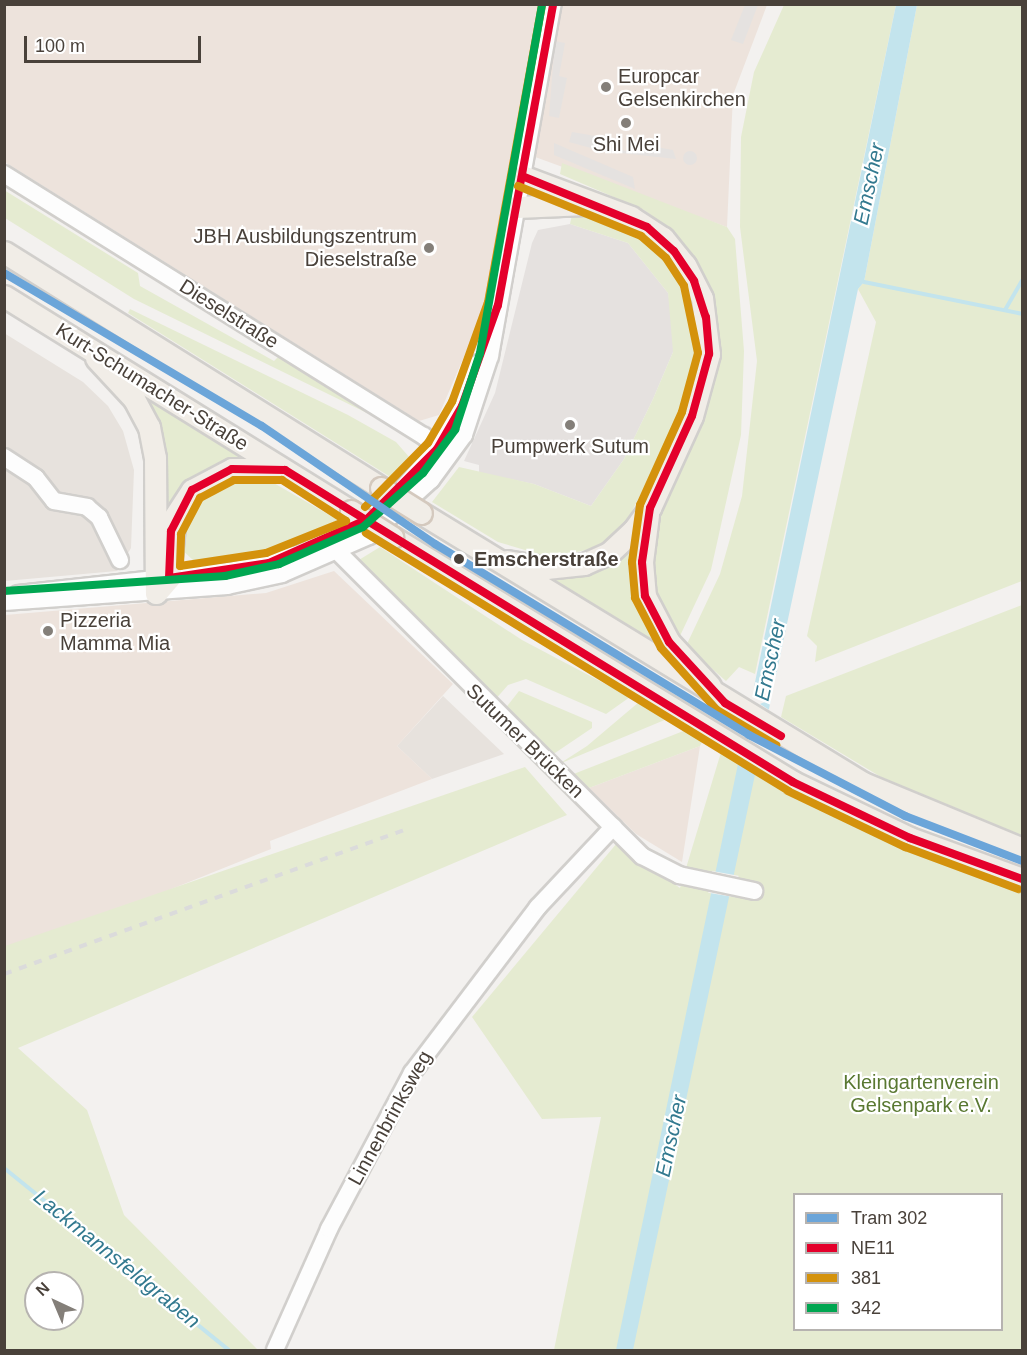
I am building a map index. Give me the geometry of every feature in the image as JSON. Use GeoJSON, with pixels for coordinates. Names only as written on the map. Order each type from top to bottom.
{"type":"FeatureCollection","features":[{"type":"Feature","properties":{"kind":"main road"},"geometry":{"type":"LineString","coordinates":[[522,176],[596,204],[663,238],[685,265],[706,317],[709,354],[701,393],[650,508],[642,578],[654,617],[669,642],[725,703]]}},
{"type":"Feature","properties":{"kind":"main road"},"geometry":{"type":"LineString","coordinates":[[516,207],[596,204]]}},
{"type":"Feature","properties":{"kind":"main road","name":"Kurt-Schumacher-Straße"},"geometry":{"type":"LineString","coordinates":[[4,252],[656,661],[820,759],[935,817],[1023,849]]}},
{"type":"Feature","properties":{"kind":"main road","name":"Kurt-Schumacher-Straße"},"geometry":{"type":"LineString","coordinates":[[4,296],[634,687],[813,792],[910,838],[1023,879]]}},
{"type":"Feature","properties":{"kind":"main road"},"geometry":{"type":"LineString","coordinates":[[86,345],[134,399],[149,427],[155,457],[159,583]]}},
{"type":"Feature","properties":{"kind":"main road"},"geometry":{"type":"LineString","coordinates":[[159,583],[171,531],[192,490],[232,469],[285,470]]}},
{"type":"Feature","properties":{"kind":"main road"},"geometry":{"type":"LineString","coordinates":[[494,559],[546,568],[584,564],[609,553],[650,508]]}},
{"type":"Feature","properties":{"kind":"street"},"geometry":{"type":"LineString","coordinates":[[4,600],[159,583],[254,582],[390,520],[443,454],[475,409],[498,305],[553,4]]}},
{"type":"Feature","properties":{"kind":"street","name":"Dieselstraße"},"geometry":{"type":"LineString","coordinates":[[4,174],[443,454]]}},
{"type":"Feature","properties":{"kind":"street"},"geometry":{"type":"LineString","coordinates":[[4,457],[36,478],[54,501],[93,512],[109,530],[120,560]]}},
{"type":"Feature","properties":{"kind":"street","name":"Sutumer Brücken"},"geometry":{"type":"LineString","coordinates":[[332,547],[650,862],[694,878],[754,891]]}},
{"type":"Feature","properties":{"kind":"street","name":"Linnenbrinksweg"},"geometry":{"type":"LineString","coordinates":[[275,1350],[329,1229],[411,1073],[538,907],[613,826]]}},
{"type":"Feature","properties":{"kind":"shaded area"},"geometry":{"type":"Polygon","coordinates":[[[4,5],[767,5],[733,95],[727,227],[516,150],[498,254],[477,326],[439,415],[419,421],[5,162],[4,5]]]}},
{"type":"Feature","properties":{"kind":"shaded area"},"geometry":{"type":"Polygon","coordinates":[[[745,5],[758,5],[743,44],[731,40],[745,5]]]}},
{"type":"Feature","properties":{"kind":"shaded area"},"geometry":{"type":"Polygon","coordinates":[[[555,41],[565,43],[559,76],[567,78],[559,118],[549,116],[555,41]]]}},
{"type":"Feature","properties":{"kind":"shaded area"},"geometry":{"type":"Polygon","coordinates":[[[572,132],[607,138],[606,147],[627,151],[629,142],[673,150],[676,159],[602,151],[569,142],[572,132]]]}},
{"type":"Feature","properties":{"kind":"shaded area"},"geometry":{"type":"Polygon","coordinates":[[[554,143],[633,177],[635,189],[554,155],[554,143]]]}},
{"type":"Feature","properties":{"kind":"shaded area"},"geometry":{"type":"Polygon","coordinates":[[[690,151],[695,153],[697,158],[695,163],[690,165],[685,163],[683,158],[685,153],[690,151]]]}},
{"type":"Feature","properties":{"kind":"shaded area"},"geometry":{"type":"Polygon","coordinates":[[[570,224],[628,243],[668,293],[675,329],[673,352],[653,399],[624,459],[591,506],[534,484],[479,473],[479,465],[464,461],[495,393],[532,243],[538,230],[570,224]]]}},
{"type":"Feature","properties":{"kind":"shaded area"},"geometry":{"type":"Polygon","coordinates":[[[4,333],[83,382],[108,406],[123,431],[134,470],[131,548],[117,571],[5,581],[4,333]]]}},
{"type":"Feature","properties":{"kind":"shaded area"},"geometry":{"type":"Polygon","coordinates":[[[334,571],[453,684],[397,746],[432,779],[270,841],[271,849],[5,956],[5,615],[266,593],[334,571]]]}},
{"type":"Feature","properties":{"kind":"shaded area"},"geometry":{"type":"Polygon","coordinates":[[[443,696],[504,754],[432,779],[397,746],[443,696]]]}},
{"type":"Feature","properties":{"kind":"shaded area"},"geometry":{"type":"Polygon","coordinates":[[[700,746],[682,862],[636,834],[589,788],[700,746]]]}},
{"type":"Feature","properties":{"kind":"green space"},"geometry":{"type":"Polygon","coordinates":[[[784,5],[896,5],[755,674],[739,667],[726,681],[686,646],[720,574],[742,496],[757,361],[740,227],[741,137],[754,72],[784,5]]]}},
{"type":"Feature","properties":{"kind":"green space"},"geometry":{"type":"Polygon","coordinates":[[[917,5],[1022,5],[1022,581],[815,662],[817,646],[807,636],[876,322],[858,289],[864,282],[917,5]]]}},
{"type":"Feature","properties":{"kind":"green space"},"geometry":{"type":"Polygon","coordinates":[[[562,163],[727,227],[735,239],[744,351],[741,435],[711,570],[679,638],[660,610],[651,574],[656,521],[718,371],[714,302],[692,257],[663,224],[644,210],[560,174],[562,163]]]}},
{"type":"Feature","properties":{"kind":"green space"},"geometry":{"type":"Polygon","coordinates":[[[4,190],[138,273],[140,286],[274,361],[279,356],[371,415],[134,299],[5,218],[4,190]]]}},
{"type":"Feature","properties":{"kind":"green space"},"geometry":{"type":"Polygon","coordinates":[[[573,210],[628,225],[675,266],[692,298],[699,353],[682,412],[626,523],[602,546],[552,558],[498,542],[432,502],[459,467],[534,484],[591,506],[624,459],[653,399],[673,352],[668,293],[628,243],[570,224],[573,210]]]}},
{"type":"Feature","properties":{"kind":"green space"},"geometry":{"type":"Polygon","coordinates":[[[130,309],[348,415],[396,442],[410,458],[392,478],[128,313],[130,309]]]}},
{"type":"Feature","properties":{"kind":"green space"},"geometry":{"type":"Polygon","coordinates":[[[128,380],[254,458],[210,468],[191,480],[165,517],[162,478],[128,380]]]}},
{"type":"Feature","properties":{"kind":"green space"},"geometry":{"type":"Polygon","coordinates":[[[242,476],[265,478],[338,520],[264,554],[194,561],[180,548],[184,515],[196,496],[242,476]]]}},
{"type":"Feature","properties":{"kind":"green space"},"geometry":{"type":"Polygon","coordinates":[[[633,541],[637,601],[660,649],[538,574],[633,541]]]}},
{"type":"Feature","properties":{"kind":"green space"},"geometry":{"type":"Polygon","coordinates":[[[380,547],[522,640],[630,697],[606,714],[526,679],[508,685],[494,701],[354,563],[380,547]]]}},
{"type":"Feature","properties":{"kind":"green space"},"geometry":{"type":"Polygon","coordinates":[[[1022,605],[1022,837],[989,828],[886,780],[781,717],[786,696],[1022,605]]]}},
{"type":"Feature","properties":{"kind":"green space"},"geometry":{"type":"Polygon","coordinates":[[[519,691],[592,722],[592,728],[552,755],[504,710],[519,691]]]}},
{"type":"Feature","properties":{"kind":"green space"},"geometry":{"type":"Polygon","coordinates":[[[639,702],[667,719],[559,764],[587,746],[639,702]]]}},
{"type":"Feature","properties":{"kind":"green space"},"geometry":{"type":"Polygon","coordinates":[[[686,730],[703,740],[700,746],[589,788],[571,775],[686,730]]]}},
{"type":"Feature","properties":{"kind":"green space","name":"Kleingartenverein Gelsenpark e.V."},"geometry":{"type":"Polygon","coordinates":[[[722,749],[1022,887],[1022,1350],[554,1350],[601,1117],[542,1119],[472,1017],[617,843],[680,888],[722,749]]]}},
{"type":"Feature","properties":{"kind":"green space"},"geometry":{"type":"Polygon","coordinates":[[[525,767],[567,815],[18,1048],[87,1110],[124,1215],[258,1350],[5,1350],[5,946],[525,767]]]}},
{"type":"Feature","properties":{"kind":"water","name":"Emscher"},"geometry":{"type":"Polygon","coordinates":[[[896,5],[917,5],[864,282],[858,289],[633,1350],[616,1350],[896,5]]]}},
{"type":"Feature","properties":{"kind":"pier"},"geometry":{"type":"Polygon","coordinates":[[[782,675],[777,697],[760,704],[774,713],[761,773],[735,758],[749,688],[782,675]]]}},
{"type":"Feature","properties":{"kind":"pier"},"geometry":{"type":"Polygon","coordinates":[[[712,871],[739,876],[735,897],[708,893],[712,871]]]}},
{"type":"Feature","properties":{"kind":"waterway"},"geometry":{"type":"LineString","coordinates":[[1005,310],[1022,280]]}},
{"type":"Feature","properties":{"kind":"waterway"},"geometry":{"type":"LineString","coordinates":[[864,282],[1022,314]]}},
{"type":"Feature","properties":{"kind":"waterway","name":"Lackmannsfeldgraben"},"geometry":{"type":"LineString","coordinates":[[4,1168],[229,1350]]}},
{"type":"Feature","properties":{"kind":"railway"},"geometry":{"type":"LineString","coordinates":[[4,974],[407,829]]}},
{"type":"Feature","properties":{"kind":"tram line","name":"302"},"geometry":{"type":"LineString","coordinates":[[4,273],[262,426],[435,544],[749,735],[905,816],[1022,861]]}},
{"type":"Feature","properties":{"kind":"transit line","name":"381"},"geometry":{"type":"LineString","coordinates":[[365,507],[428,443],[452,402],[488,302],[542,4]]}},
{"type":"Feature","properties":{"kind":"transit line","name":"342"},"geometry":{"type":"LineString","coordinates":[[4,591],[225,576],[279,564],[363,527],[423,473],[455,430],[480,353],[542,4]]}},
{"type":"Feature","properties":{"kind":"transit line","name":"NE11"},"geometry":{"type":"LineString","coordinates":[[366,520],[437,449],[462,406],[498,305],[553,4]]}},
{"type":"Feature","properties":{"kind":"transit line","name":"NE11"},"geometry":{"type":"LineString","coordinates":[[522,176],[647,227],[674,251],[694,281],[706,317],[709,354],[692,416],[650,508],[642,562],[645,596],[669,642],[725,703],[781,736]]}},
{"type":"Feature","properties":{"kind":"transit line","name":"381"},"geometry":{"type":"LineString","coordinates":[[518,186],[641,236],[666,258],[684,286],[698,353],[682,412],[640,505],[632,562],[635,598],[661,648],[717,710],[776,745]]}},
{"type":"Feature","properties":{"kind":"transit line","name":"NE11"},"geometry":{"type":"LineString","coordinates":[[232,469],[285,470],[366,520],[269,563],[169,578],[171,531],[192,490],[232,469]]}},
{"type":"Feature","properties":{"kind":"transit line","name":"381"},"geometry":{"type":"LineString","coordinates":[[234,480],[282,480],[346,521],[266,553],[180,566],[181,534],[200,498],[234,480]]}},
{"type":"Feature","properties":{"kind":"transit line","name":"NE11"},"geometry":{"type":"LineString","coordinates":[[366,520],[793,782],[910,838],[1022,879]]}},
{"type":"Feature","properties":{"kind":"transit line","name":"381"},"geometry":{"type":"LineString","coordinates":[[366,533],[788,791],[905,847],[1018,889]]}},
{"type":"Feature","properties":{"kind":"place","name":"Europcar Gelsenkirchen"},"geometry":{"type":"Point","coordinates":[606,87]}},
{"type":"Feature","properties":{"kind":"place","name":"Shi Mei"},"geometry":{"type":"Point","coordinates":[626,123]}},
{"type":"Feature","properties":{"kind":"place","name":"JBH Ausbildungszentrum Dieselstraße"},"geometry":{"type":"Point","coordinates":[429,248]}},
{"type":"Feature","properties":{"kind":"place","name":"Pumpwerk Sutum"},"geometry":{"type":"Point","coordinates":[570,425]}},
{"type":"Feature","properties":{"kind":"place","name":"Emscherstraße"},"geometry":{"type":"Point","coordinates":[459,559]}},
{"type":"Feature","properties":{"kind":"place","name":"Pizzeria Mamma Mia"},"geometry":{"type":"Point","coordinates":[48,631]}}]}
